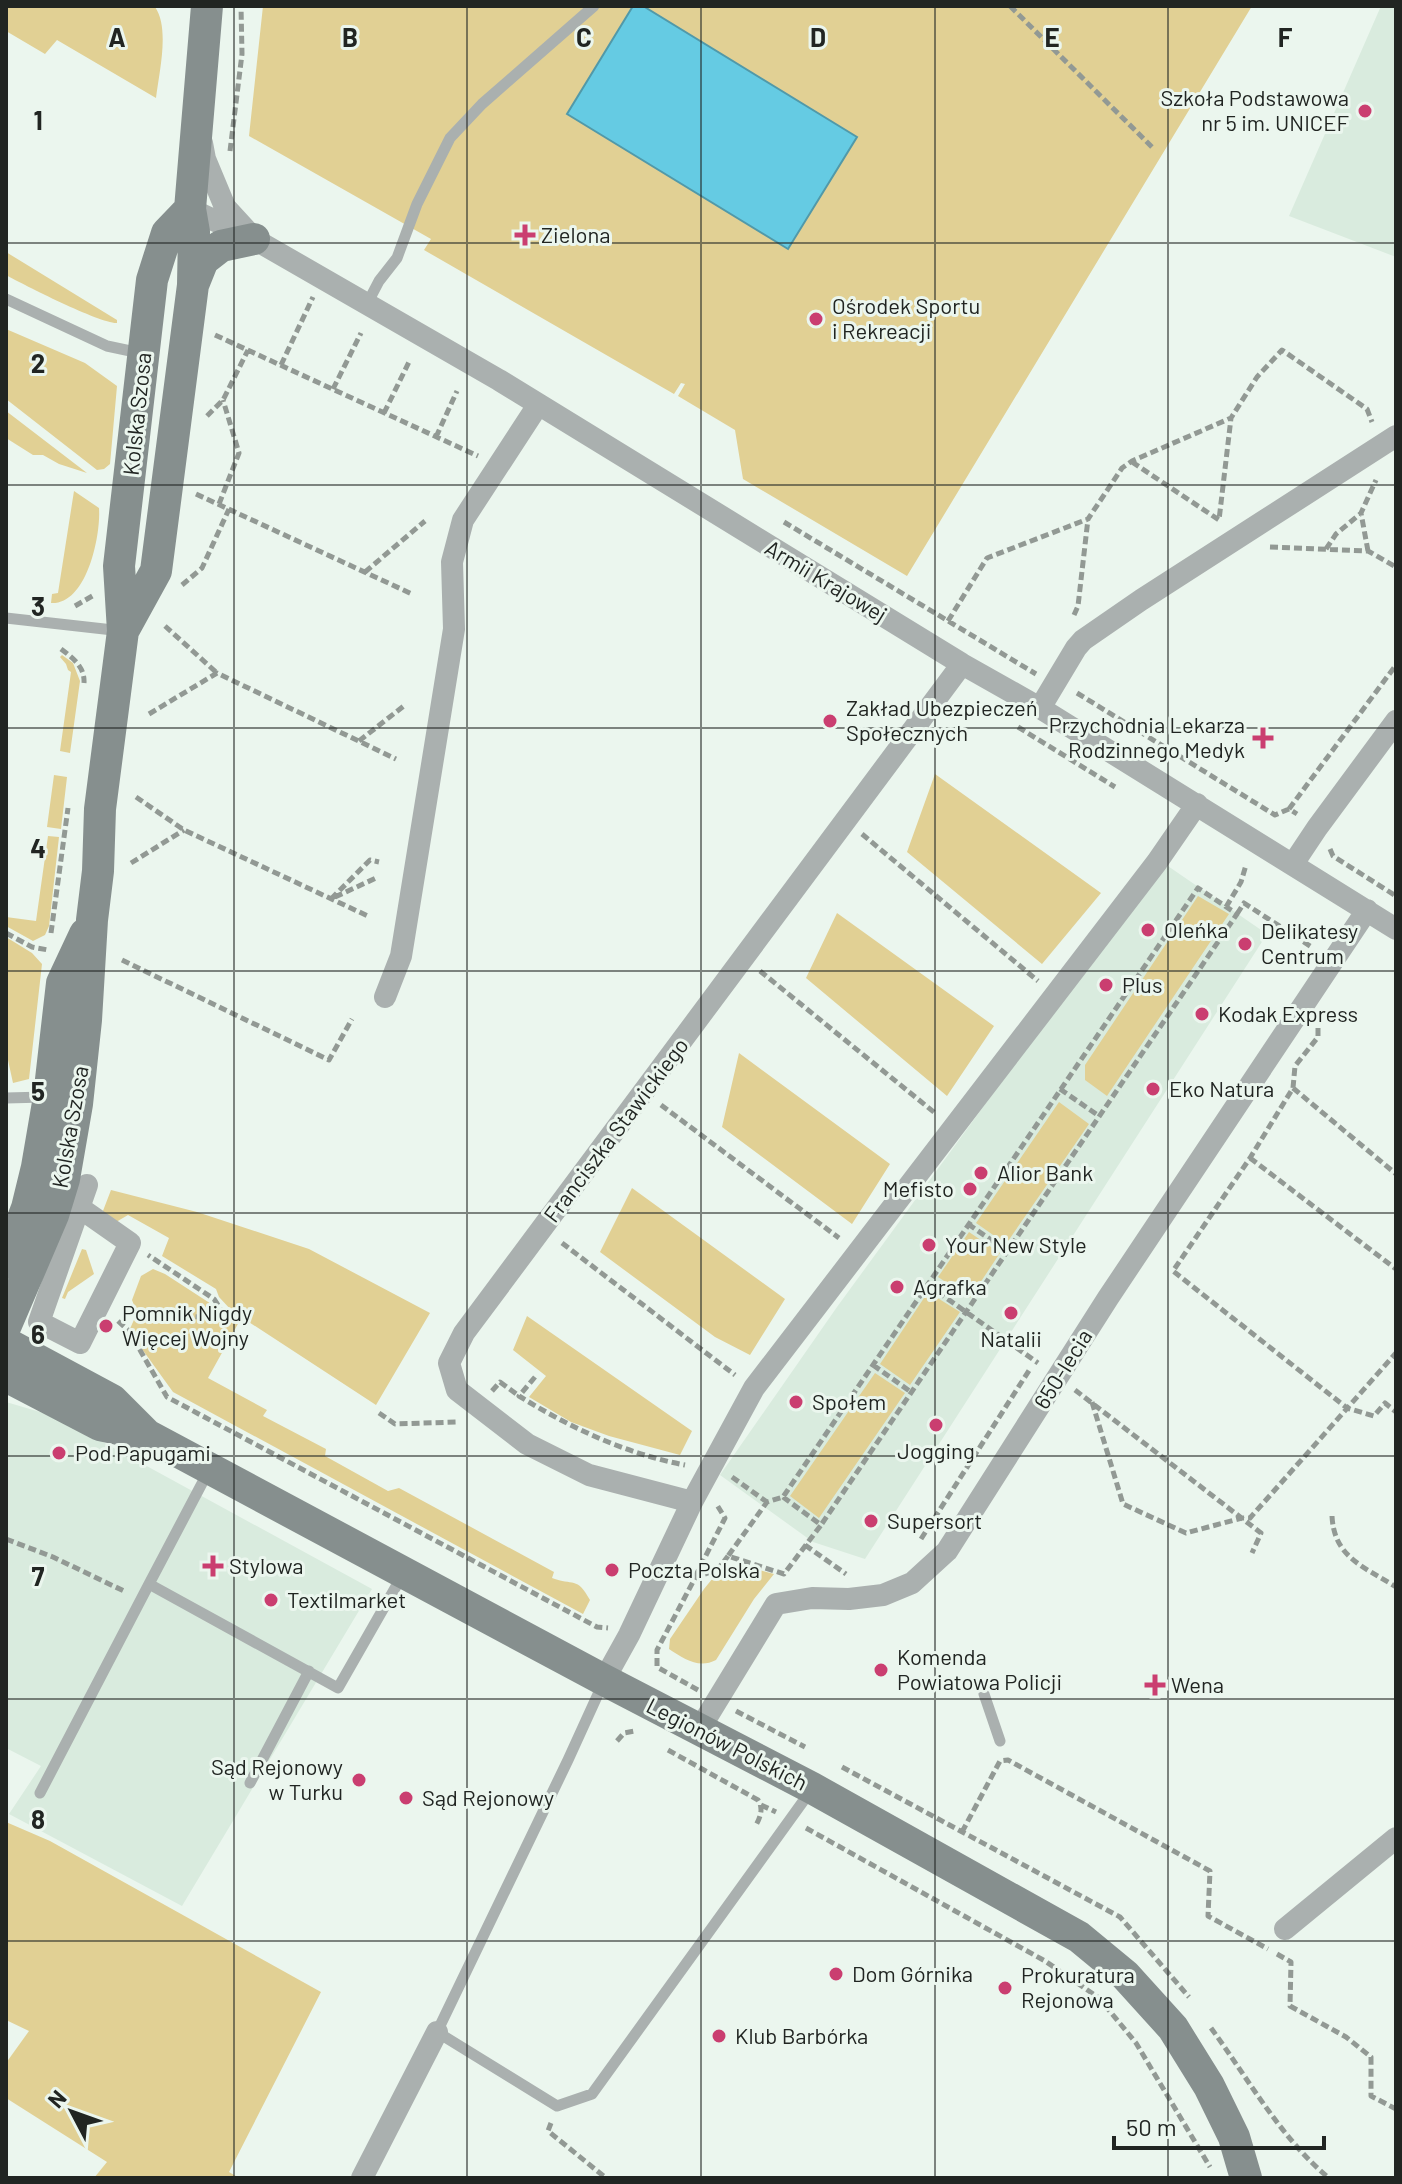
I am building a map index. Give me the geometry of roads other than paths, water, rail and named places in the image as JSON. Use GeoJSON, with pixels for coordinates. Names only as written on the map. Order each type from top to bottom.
{"type":"FeatureCollection","features":[{"type":"Feature","properties":{"kind":"street","name":"Kolska Szosa"},"geometry":{"type":"LineString","coordinates":[[123,631],[156,571],[193,285],[194,232],[190,209],[207,6]]}},
{"type":"Feature","properties":{"kind":"street","name":"Armii Krajowej"},"geometry":{"type":"LineString","coordinates":[[198,122],[205,159],[225,207],[254,239]]}},
{"type":"Feature","properties":{"kind":"street","name":"Kolska Szosa"},"geometry":{"type":"LineString","coordinates":[[6,1325],[53,1215],[64,1179],[77,1104],[98,871],[100,809],[123,631],[119,566],[152,280],[167,233],[190,209]]}},
{"type":"Feature","properties":{"kind":"street","name":"Armii Krajowej"},"geometry":{"type":"LineString","coordinates":[[190,209],[254,239],[499,380],[1197,804],[1396,929]]}},
{"type":"Feature","properties":{"kind":"street","name":"Kolska Szosa"},"geometry":{"type":"LineString","coordinates":[[193,285],[203,260],[221,246],[254,239]]}},
{"type":"Feature","properties":{"kind":"street"},"geometry":{"type":"LineString","coordinates":[[385,997],[401,956],[452,644],[452,562],[463,520],[538,405]]}},
{"type":"Feature","properties":{"kind":"street"},"geometry":{"type":"LineString","coordinates":[[1040,708],[1083,640],[1396,436]]}},
{"type":"Feature","properties":{"kind":"street","name":"Franciszka Stawickiego"},"geometry":{"type":"LineString","coordinates":[[703,1500],[589,1475],[527,1444],[457,1390],[449,1363],[464,1333],[962,664]]}},
{"type":"Feature","properties":{"kind":"street"},"geometry":{"type":"LineString","coordinates":[[1293,864],[1396,721]]}},
{"type":"Feature","properties":{"kind":"street"},"geometry":{"type":"LineString","coordinates":[[604,1680],[703,1500],[754,1388],[1157,862],[1197,804]]}},
{"type":"Feature","properties":{"kind":"street","name":"650-lecia"},"geometry":{"type":"LineString","coordinates":[[699,1730],[776,1604],[812,1598],[849,1599],[883,1595],[912,1583],[947,1551],[1108,1298],[1367,910]]}},
{"type":"Feature","properties":{"kind":"street","name":"Kolska Szosa"},"geometry":{"type":"LineString","coordinates":[[6,1263],[27,1208],[37,1167],[49,1097],[62,983],[92,920]]}},
{"type":"Feature","properties":{"kind":"street"},"geometry":{"type":"LineString","coordinates":[[80,1208],[130,1243],[80,1343],[39,1322],[87,1185]]}},
{"type":"Feature","properties":{"kind":"street","name":"Legionów Polskich"},"geometry":{"type":"LineString","coordinates":[[6,1343],[112,1400],[147,1435]]}},
{"type":"Feature","properties":{"kind":"street","name":"Legionów Polskich"},"geometry":{"type":"LineString","coordinates":[[6,1376],[100,1425],[147,1435],[812,1788],[1067,1930],[1125,1975],[1173,2028],[1209,2086],[1234,2137],[1246,2178]]}},
{"type":"Feature","properties":{"kind":"street"},"geometry":{"type":"LineString","coordinates":[[1285,1929],[1396,1838]]}},
{"type":"Feature","properties":{"kind":"street"},"geometry":{"type":"LineString","coordinates":[[362,2178],[437,2032]]}},
{"type":"Feature","properties":{"kind":"street","name":"Legionów Polskich"},"geometry":{"type":"LineString","coordinates":[[1234,2137],[1267,2178]]}},
{"type":"Feature","properties":{"kind":"lane"},"geometry":{"type":"LineString","coordinates":[[367,304],[379,281],[397,258],[417,204],[450,138],[482,104],[594,6]]}},
{"type":"Feature","properties":{"kind":"lane"},"geometry":{"type":"LineString","coordinates":[[6,299],[107,346],[144,353]]}},
{"type":"Feature","properties":{"kind":"lane"},"geometry":{"type":"LineString","coordinates":[[6,618],[123,631]]}},
{"type":"Feature","properties":{"kind":"lane"},"geometry":{"type":"LineString","coordinates":[[6,1098],[49,1097]]}},
{"type":"Feature","properties":{"kind":"lane"},"geometry":{"type":"LineString","coordinates":[[40,1793],[210,1468]]}},
{"type":"Feature","properties":{"kind":"lane"},"geometry":{"type":"LineString","coordinates":[[149,1584],[338,1688],[404,1572]]}},
{"type":"Feature","properties":{"kind":"lane"},"geometry":{"type":"LineString","coordinates":[[250,1783],[309,1671]]}},
{"type":"Feature","properties":{"kind":"lane"},"geometry":{"type":"LineString","coordinates":[[604,1680],[437,2032],[557,2106],[592,2094],[812,1788]]}},
{"type":"Feature","properties":{"kind":"lane"},"geometry":{"type":"LineString","coordinates":[[984,1694],[1000,1741]]}},
{"type":"Feature","properties":{"kind":"water"},"geometry":{"type":"Polygon","coordinates":[[[633,6],[643,6],[857,137],[788,249],[567,114],[633,6]]]}},
{"type":"Feature","properties":{"kind":"place","name":"Szkoła Podstawowa nr 5 im. UNICEF"},"geometry":{"type":"Point","coordinates":[1365,111]}},
{"type":"Feature","properties":{"kind":"place","name":"Zielona"},"geometry":{"type":"Point","coordinates":[525,235]}},
{"type":"Feature","properties":{"kind":"place","name":"Ośrodek Sportu i Rekreacji"},"geometry":{"type":"Point","coordinates":[816,319]}},
{"type":"Feature","properties":{"kind":"place","name":"Zakład Ubezpieczeń Społecznych"},"geometry":{"type":"Point","coordinates":[830,721]}},
{"type":"Feature","properties":{"kind":"place","name":"Przychodnia Lekarza Rodzinnego Medyk"},"geometry":{"type":"Point","coordinates":[1263,738]}},
{"type":"Feature","properties":{"kind":"place","name":"Oleńka"},"geometry":{"type":"Point","coordinates":[1148,930]}},
{"type":"Feature","properties":{"kind":"place","name":"Delikatesy Centrum"},"geometry":{"type":"Point","coordinates":[1245,944]}},
{"type":"Feature","properties":{"kind":"place","name":"Plus"},"geometry":{"type":"Point","coordinates":[1106,985]}},
{"type":"Feature","properties":{"kind":"place","name":"Kodak Express"},"geometry":{"type":"Point","coordinates":[1202,1014]}},
{"type":"Feature","properties":{"kind":"place","name":"Eko Natura"},"geometry":{"type":"Point","coordinates":[1153,1089]}},
{"type":"Feature","properties":{"kind":"place","name":"Alior Bank"},"geometry":{"type":"Point","coordinates":[981,1173]}},
{"type":"Feature","properties":{"kind":"place","name":"Mefisto"},"geometry":{"type":"Point","coordinates":[970,1189]}},
{"type":"Feature","properties":{"kind":"place","name":"Your New Style"},"geometry":{"type":"Point","coordinates":[929,1245]}},
{"type":"Feature","properties":{"kind":"place","name":"Agrafka"},"geometry":{"type":"Point","coordinates":[897,1287]}},
{"type":"Feature","properties":{"kind":"place","name":"Natalii"},"geometry":{"type":"Point","coordinates":[1011,1313]}},
{"type":"Feature","properties":{"kind":"place","name":"Pomnik Nigdy Więcej Wojny"},"geometry":{"type":"Point","coordinates":[106,1326]}},
{"type":"Feature","properties":{"kind":"place","name":"Społem"},"geometry":{"type":"Point","coordinates":[796,1402]}},
{"type":"Feature","properties":{"kind":"place","name":"Jogging"},"geometry":{"type":"Point","coordinates":[936,1425]}},
{"type":"Feature","properties":{"kind":"place","name":"Pod Papugami"},"geometry":{"type":"Point","coordinates":[59,1453]}},
{"type":"Feature","properties":{"kind":"place","name":"Supersort"},"geometry":{"type":"Point","coordinates":[871,1521]}},
{"type":"Feature","properties":{"kind":"place","name":"Stylowa"},"geometry":{"type":"Point","coordinates":[213,1566]}},
{"type":"Feature","properties":{"kind":"place","name":"Poczta Polska"},"geometry":{"type":"Point","coordinates":[612,1570]}},
{"type":"Feature","properties":{"kind":"place","name":"Textilmarket"},"geometry":{"type":"Point","coordinates":[271,1600]}},
{"type":"Feature","properties":{"kind":"place","name":"Komenda Powiatowa Policji"},"geometry":{"type":"Point","coordinates":[881,1670]}},
{"type":"Feature","properties":{"kind":"place","name":"Wena"},"geometry":{"type":"Point","coordinates":[1155,1685]}},
{"type":"Feature","properties":{"kind":"place","name":"Sąd Rejonowy w Turku"},"geometry":{"type":"Point","coordinates":[359,1780]}},
{"type":"Feature","properties":{"kind":"place","name":"Sąd Rejonowy"},"geometry":{"type":"Point","coordinates":[406,1798]}},
{"type":"Feature","properties":{"kind":"place","name":"Dom Górnika"},"geometry":{"type":"Point","coordinates":[836,1974]}},
{"type":"Feature","properties":{"kind":"place","name":"Prokuratura Rejonowa"},"geometry":{"type":"Point","coordinates":[1005,1988]}},
{"type":"Feature","properties":{"kind":"place","name":"Klub Barbórka"},"geometry":{"type":"Point","coordinates":[719,2036]}}]}
